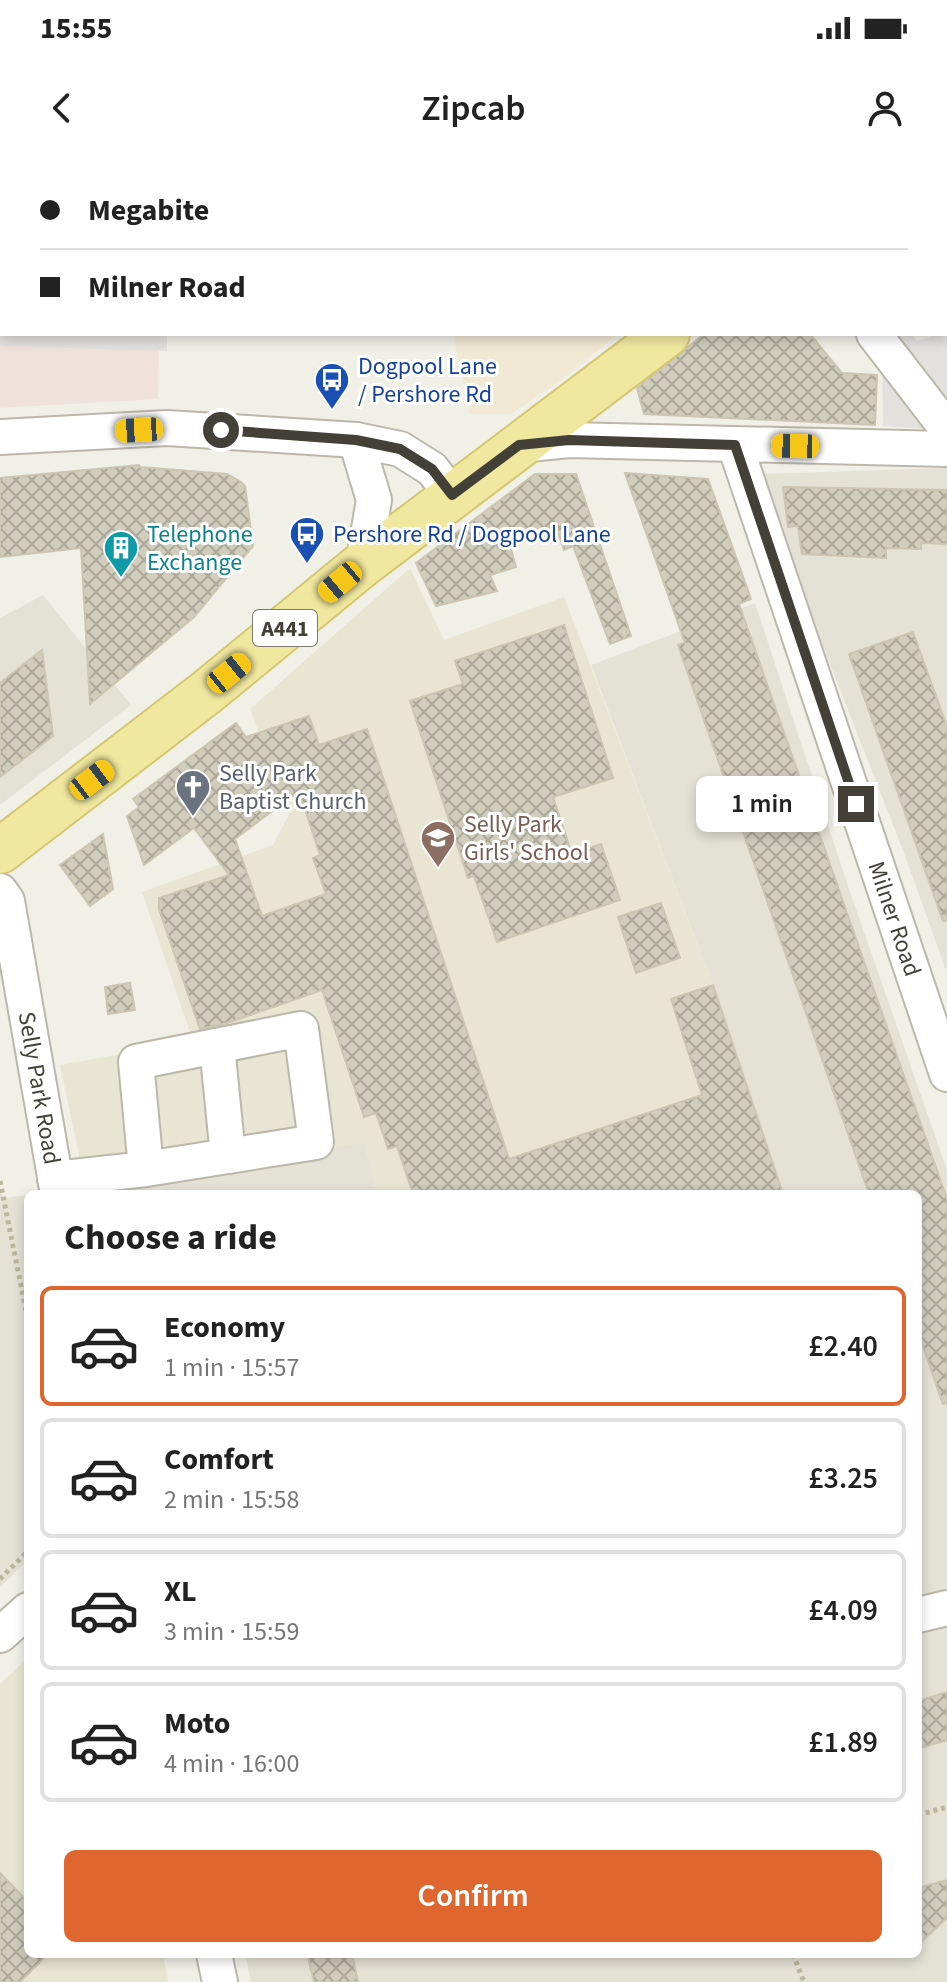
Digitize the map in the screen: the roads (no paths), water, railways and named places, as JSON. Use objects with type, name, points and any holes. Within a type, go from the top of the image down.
[{"type":"main road","name":"A441","points":[[0,851],[207,692],[452,495],[664,336]]},
{"type":"street","points":[[876,336],[947,429]]},
{"type":"street","points":[[0,437],[167,428],[356,440],[400,449],[432,469],[452,495]]},
{"type":"street","points":[[356,440],[374,500],[363,564]]},
{"type":"street","points":[[519,445],[569,440],[947,449]]},
{"type":"street","name":"Milner Road","points":[[735,445],[947,1074]]},
{"type":"street","name":"Selly Park Road","points":[[0,891],[7,901],[56,1186]]},
{"type":"street","points":[[56,1186],[316,1142],[301,1029],[136,1062],[146,1169]]},
{"type":"street","points":[[217,1046],[228,1156]]},
{"type":"street","points":[[922,1614],[947,1608]]},
{"type":"street","points":[[0,1635],[24,1614]]},
{"type":"street","points":[[215,1958],[220,1982]]},
{"type":"place","name":"Dogpool Lane / Pershore Rd","points":[[332,411]]},
{"type":"place","name":"Pershore Rd / Dogpool Lane","points":[[307,565]]},
{"type":"place","name":"Telephone Exchange","points":[[121,579]]},
{"type":"place","name":"Selly Park Baptist Church","points":[[193,818]]},
{"type":"place","name":"Selly Park Girls' School","points":[[438,869]]}]
